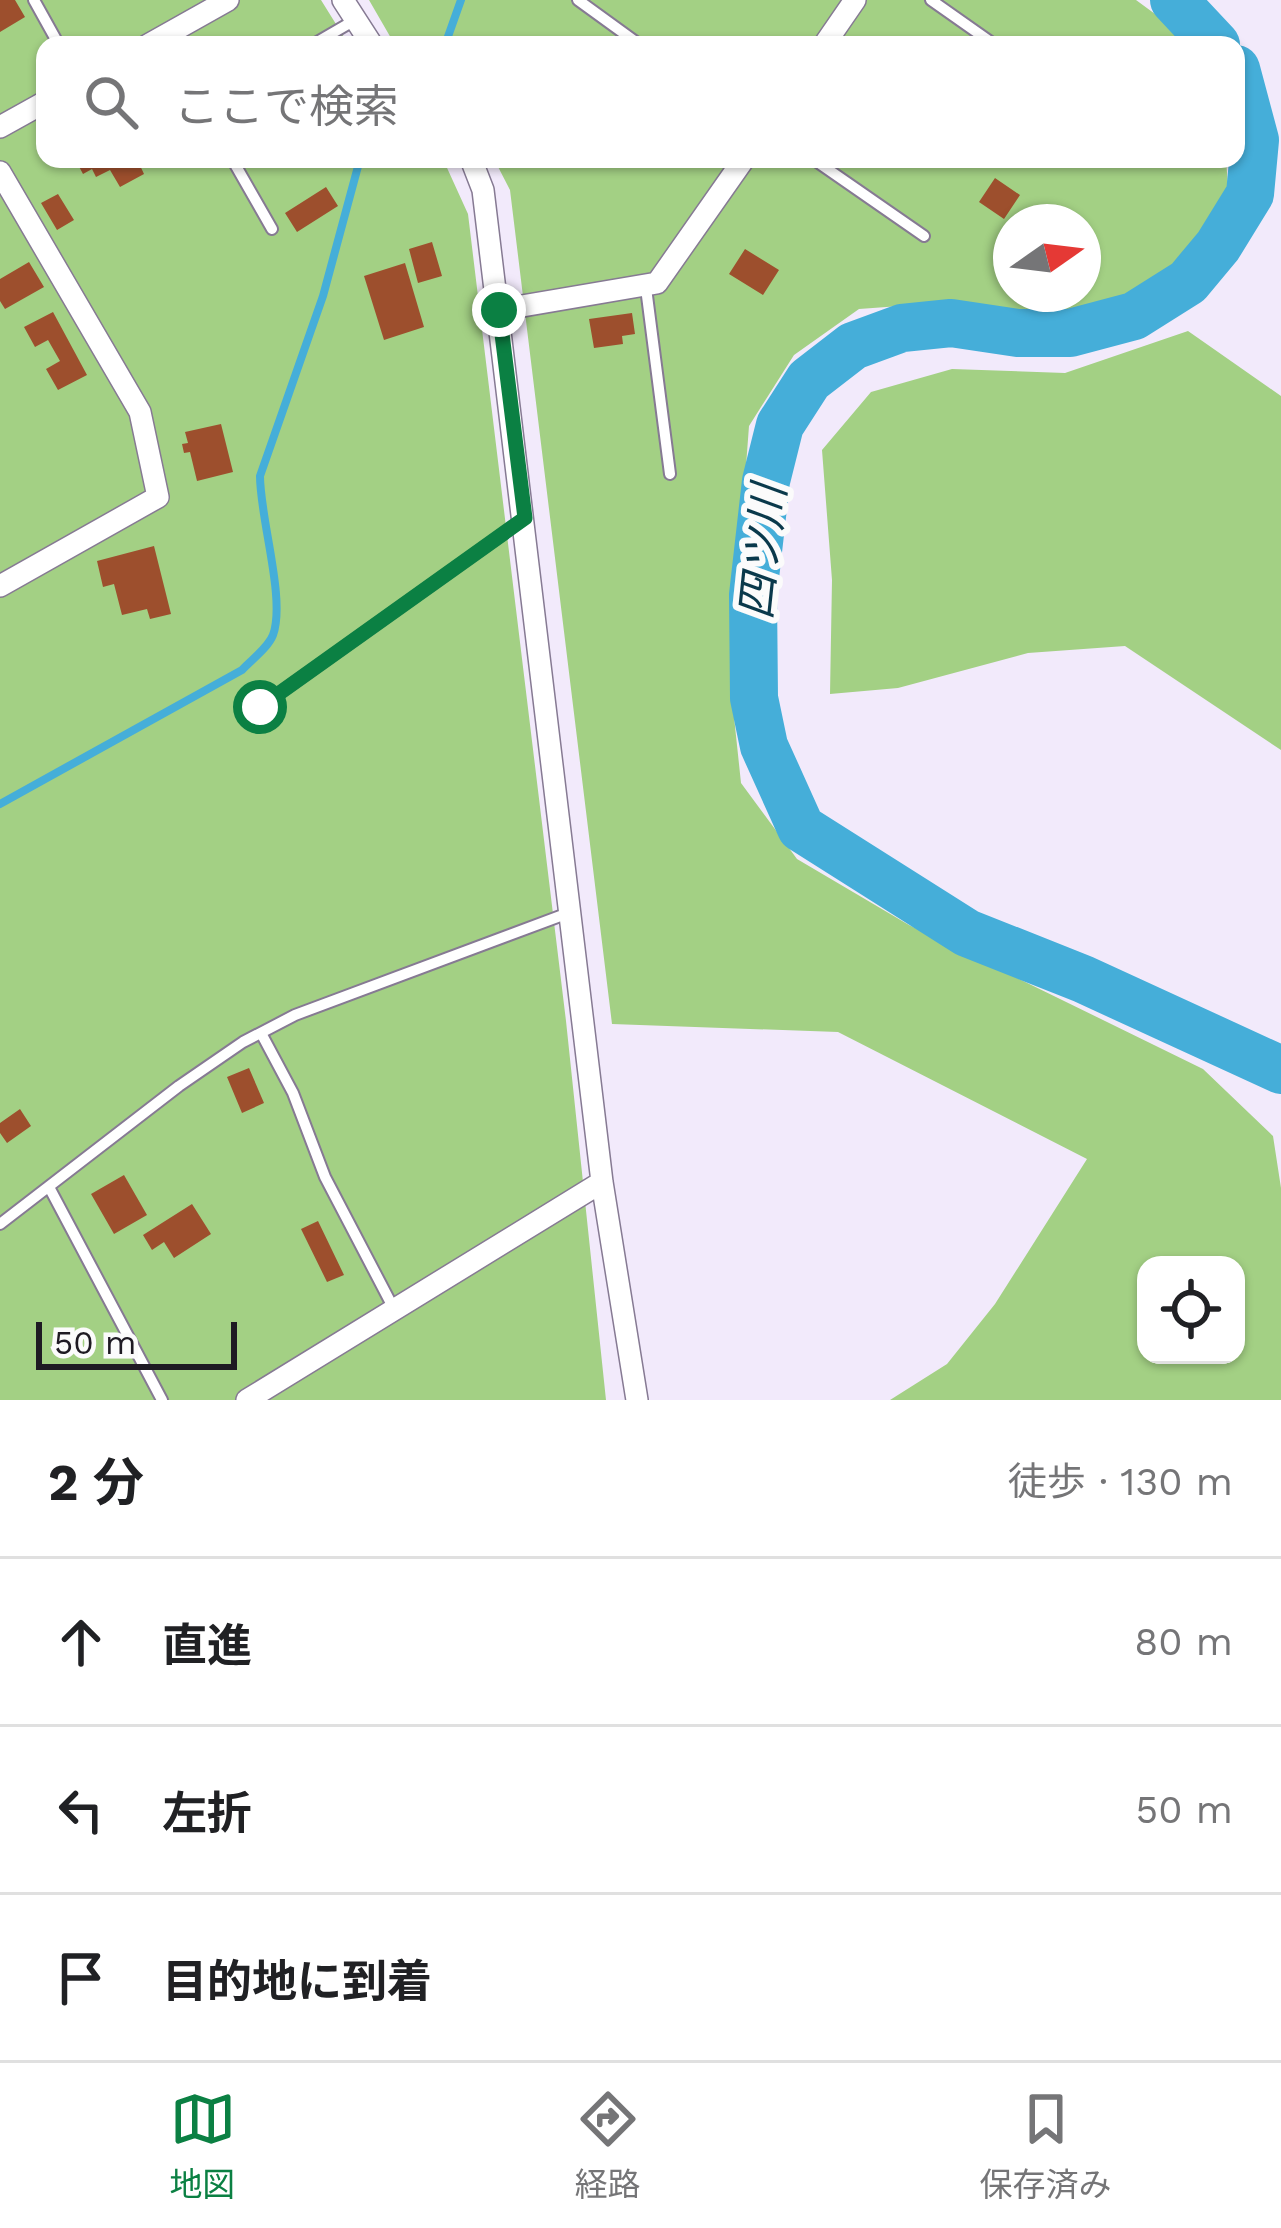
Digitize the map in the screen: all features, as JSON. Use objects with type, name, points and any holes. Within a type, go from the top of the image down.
[{"type":"street","points":[[164,36],[228,0]]},
{"type":"street","points":[[343,0],[366,36]]},
{"type":"street","points":[[830,36],[855,0]]},
{"type":"street","points":[[0,127],[36,107]]},
{"type":"street","points":[[474,168],[483,190],[499,310],[602,1182],[637,1400]]},
{"type":"street","points":[[499,310],[657,283],[738,168]]},
{"type":"street","points":[[0,172],[140,412],[158,497],[0,586]]},
{"type":"street","points":[[247,1400],[602,1182]]},
{"type":"lane","points":[[34,0],[53,36]]},
{"type":"lane","points":[[578,0],[628,36]]},
{"type":"lane","points":[[931,0],[982,36]]},
{"type":"lane","points":[[327,36],[355,20]]},
{"type":"lane","points":[[237,168],[272,229]]},
{"type":"lane","points":[[826,168],[923,236]]},
{"type":"lane","points":[[646,288],[670,474]]},
{"type":"lane","points":[[260,707],[525,518]]},
{"type":"lane","points":[[0,1224],[178,1086],[261,1033],[296,1015],[572,911]]},
{"type":"lane","points":[[261,1033],[292,1093],[325,1177],[394,1309]]},
{"type":"lane","points":[[49,1187],[162,1400]]},
{"type":"green space","points":[[0,0],[321,0],[343,36],[36,36],[36,168],[447,168],[468,214],[566,1021],[606,1400],[0,1400]]},
{"type":"green space","points":[[369,0],[1136,0],[1179,36],[390,36]]},
{"type":"green space","points":[[499,168],[1227,168],[1228,186],[1196,241],[1169,273],[1135,297],[1101,306],[1101,204],[993,204],[993,309],[955,302],[859,309],[794,355],[749,426],[730,679],[741,783],[797,859],[909,925],[1203,1069],[1273,1136],[1281,1188],[1281,1400],[890,1400],[947,1364],[995,1304],[1087,1159],[838,1032],[612,1024],[510,190]]},
{"type":"green space","points":[[1007,312],[1078,312],[1048,320]]},
{"type":"green space","points":[[1188,331],[1281,396],[1281,750],[1125,646],[1028,653],[898,688],[830,694],[832,580],[822,450],[871,392],[952,369],[1065,373]]},
{"type":"building","points":[[0,0],[15,0],[25,17],[0,32]]},
{"type":"building","points":[[80,168],[141,168],[144,174],[120,187],[110,170],[96,177],[92,169],[83,174]]},
{"type":"building","points":[[995,178],[1020,195],[1014,204],[993,204],[993,212],[979,202]]},
{"type":"building","points":[[326,187],[338,206],[297,232],[285,213]]},
{"type":"building","points":[[58,194],[74,220],[57,230],[41,203]]},
{"type":"building","points":[[432,242],[442,276],[418,283],[409,249]]},
{"type":"building","points":[[745,249],[779,270],[763,295],[729,274]]},
{"type":"building","points":[[29,262],[44,287],[5,309],[0,301],[0,279]]},
{"type":"building","points":[[405,263],[424,327],[384,340],[364,276]]},
{"type":"building","points":[[53,312],[87,375],[58,390],[46,369],[60,361],[48,340],[35,347],[24,327]]},
{"type":"building","points":[[632,313],[635,334],[622,336],[623,344],[594,348],[589,319]]},
{"type":"building","points":[[221,424],[233,472],[197,481],[190,452],[184,453],[185,432]]},
{"type":"building","points":[[154,546],[171,614],[150,619],[147,609],[122,615],[114,584],[103,587],[97,561]]},
{"type":"building","points":[[249,1068],[264,1103],[242,1113],[227,1077]]},
{"type":"building","points":[[20,1109],[31,1126],[7,1143],[0,1123]]},
{"type":"building","points":[[124,1175],[147,1215],[114,1234],[91,1194]]},
{"type":"building","points":[[192,1204],[211,1234],[174,1258],[164,1242],[152,1250],[143,1235]]},
{"type":"building","points":[[318,1221],[344,1275],[327,1282],[301,1229]]},
{"type":"waterway","points":[[448,36],[461,0]]},
{"type":"waterway","name":"四ツ川","points":[[1174,0],[1208,36]]},
{"type":"waterway","name":"四ツ川","points":[[1245,103],[1255,140],[1250,194],[1218,246],[1188,282],[1134,316],[1070,333],[1018,333],[951,323],[902,328],[853,346],[809,380],[780,425],[766,481],[753,595],[754,698],[764,746],[801,828],[967,933],[1083,979],[1281,1070]]},
{"type":"waterway","points":[[0,804],[242,670],[271,640],[276,620],[275,580],[260,476],[323,296],[358,168]]},
{"type":"route","points":[[260,707],[525,518],[499,310]]}]
